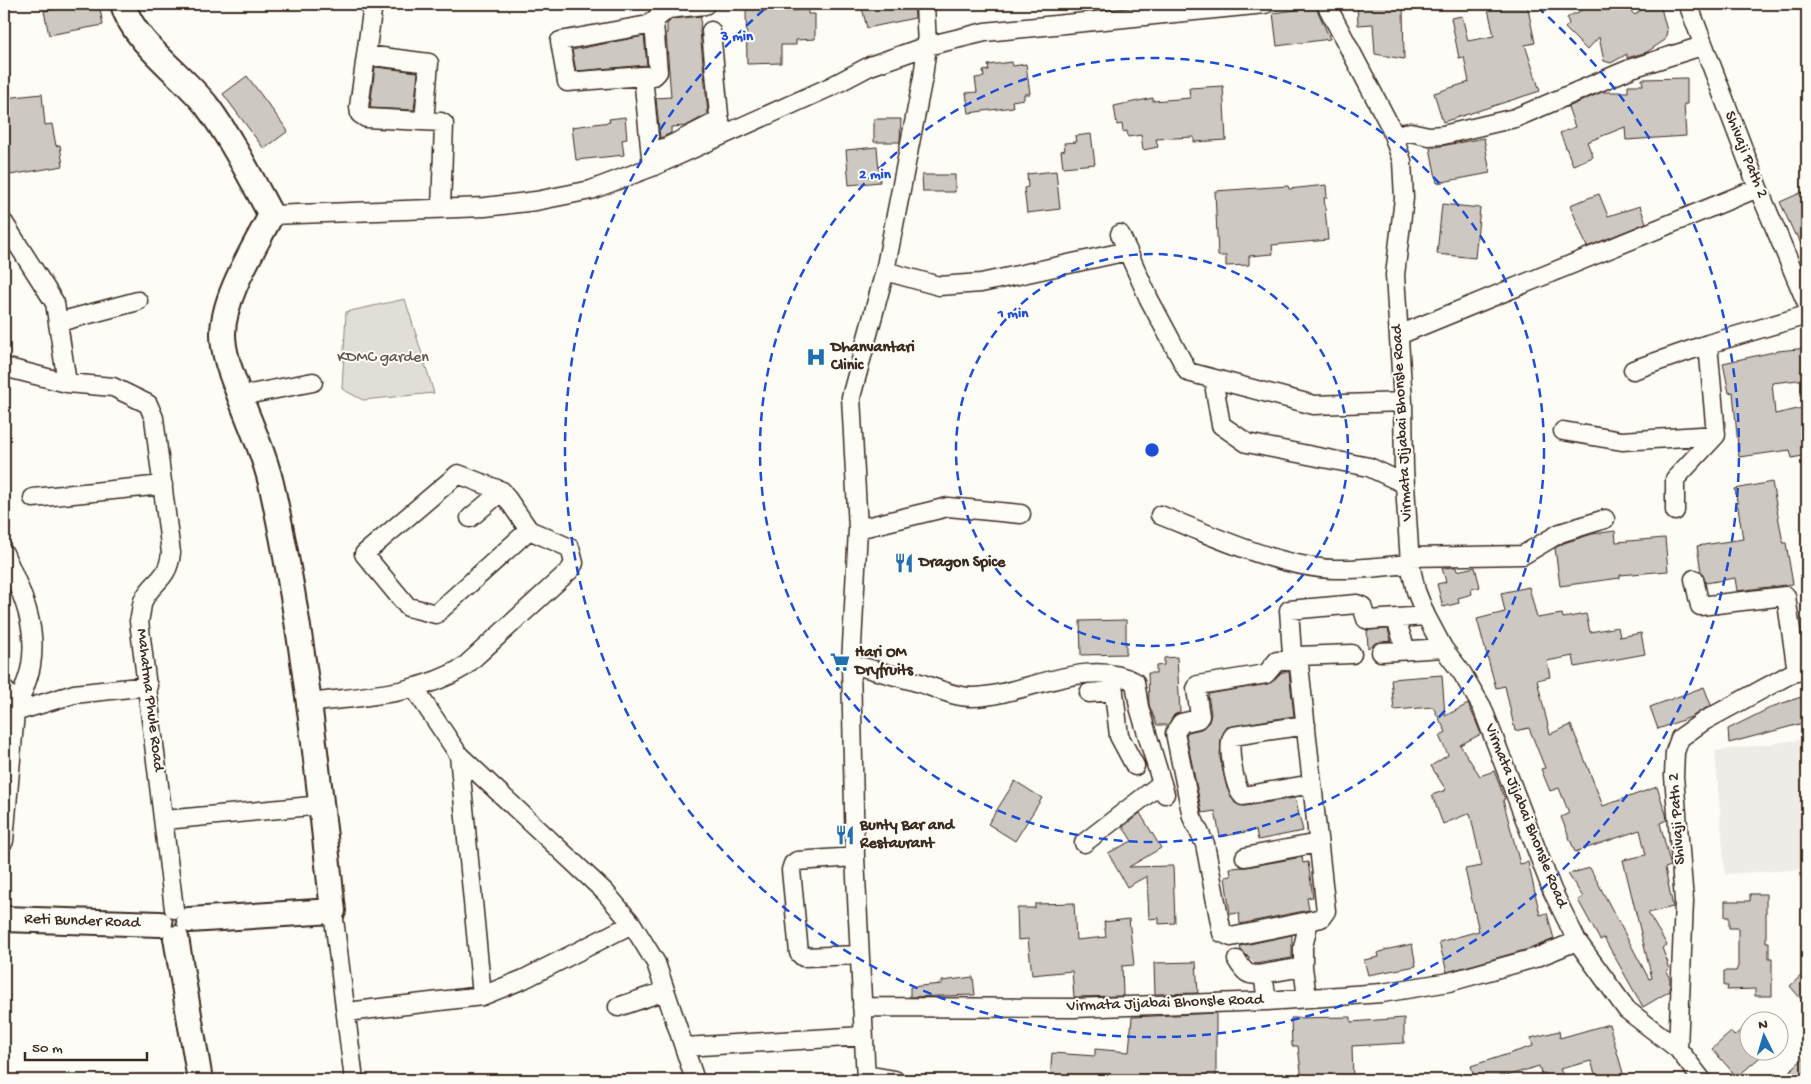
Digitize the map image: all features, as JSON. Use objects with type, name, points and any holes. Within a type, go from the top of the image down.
[{"type":"street","points":[[123,4],[129,21],[139,35],[206,105],[224,132],[271,215]]},
{"type":"street","points":[[373,4],[359,107],[360,114],[366,118],[441,122],[445,129],[441,208]]},
{"type":"street","points":[[895,1080],[866,1078],[863,1036],[855,857],[850,664],[858,529],[851,397],[885,270],[923,77],[927,46],[925,4]]},
{"type":"street","points":[[271,215],[485,207],[546,199],[591,190],[652,159],[720,128],[830,87],[870,66],[927,46],[985,32],[1265,4]]},
{"type":"street","name":"Virmata Jijabai Bhonsle Road","points":[[862,1007],[1074,1008],[1267,1001],[1382,993],[1449,982],[1534,958],[1577,941],[1552,890],[1482,707],[1462,673],[1443,648],[1416,592],[1410,560],[1405,484],[1404,402],[1395,274],[1404,198],[1402,160],[1394,135],[1326,4]]},
{"type":"street","name":"Shivaji Path 2","points":[[1688,4],[1702,46],[1758,188],[1807,304]]},
{"type":"street","points":[[654,23],[658,72],[654,76],[567,82],[560,41],[654,23],[668,9],[705,5]]},
{"type":"street","points":[[711,31],[720,128]]},
{"type":"street","points":[[1394,135],[1410,132],[1429,136],[1443,135],[1515,118],[1616,74],[1702,46]]},
{"type":"street","points":[[366,55],[429,63],[424,121]]},
{"type":"street","points":[[643,76],[652,159]]},
{"type":"street","points":[[1399,335],[1758,188]]},
{"type":"street","points":[[271,215],[225,313],[223,334],[225,352],[272,487],[288,558],[310,703],[354,1080]]},
{"type":"street","points":[[4,223],[55,303],[67,383],[4,367]]},
{"type":"street","points":[[1120,234],[1149,299],[1188,372],[1314,404],[1404,402]]},
{"type":"street","points":[[885,270],[939,286],[981,283],[1128,251]]},
{"type":"street","points":[[59,322],[138,301]]},
{"type":"street","points":[[1633,370],[1708,344],[1807,315]]},
{"type":"street","points":[[1675,511],[1676,479],[1716,435],[1708,344]]},
{"type":"street","points":[[240,396],[313,382]]},
{"type":"street","name":"Mahatma Phule Road","points":[[67,383],[113,387],[148,404],[154,418],[171,553],[170,565],[166,574],[143,600],[139,621],[175,923],[200,1080]]},
{"type":"street","points":[[1215,390],[1221,425],[1247,443],[1369,468],[1405,484]]},
{"type":"street","points":[[1563,432],[1622,441],[1716,435]]},
{"type":"street","points":[[310,703],[414,688],[445,679],[464,667],[570,570],[574,563],[570,548],[529,530],[502,491],[458,474],[364,554],[408,607],[436,614],[529,530]]},
{"type":"street","points":[[33,498],[163,485]]},
{"type":"street","points":[[470,518],[502,491]]},
{"type":"street","points":[[858,529],[948,507],[1020,514]]},
{"type":"street","points":[[1160,515],[1238,546],[1308,566],[1335,569],[1410,560],[1523,555],[1560,533],[1605,520]]},
{"type":"street","points":[[4,553],[30,613],[31,665],[14,712]]},
{"type":"street","points":[[1694,579],[1700,606],[1786,596],[1802,668]]},
{"type":"street","points":[[1352,654],[1297,656],[1292,654],[1289,610],[1356,604],[1362,606],[1366,619],[1369,620],[1426,616]]},
{"type":"street","points":[[1398,626],[1406,650]]},
{"type":"street","points":[[1381,652],[1443,648]]},
{"type":"street","points":[[1277,661],[1297,661],[1299,665],[1312,784],[1326,910],[1321,918],[1309,921],[1231,937],[1222,933],[1205,844],[1192,817],[1175,733],[1181,723],[1200,716],[1196,689],[1198,685],[1266,674],[1277,661]]},
{"type":"street","points":[[850,664],[885,672],[952,694],[972,697],[1075,675],[1113,683]]},
{"type":"street","name":"Shivaji Path 2","points":[[1678,1049],[1684,901],[1674,776],[1675,752],[1680,738],[1704,721],[1802,668]]},
{"type":"street","points":[[1084,843],[1164,789],[1139,707],[1135,682],[1124,676],[1089,693]]},
{"type":"street","points":[[1113,683],[1119,736],[1134,766]]},
{"type":"street","points":[[14,712],[74,694],[148,686]]},
{"type":"street","points":[[414,688],[459,755],[605,892],[632,924],[656,963],[695,1080]]},
{"type":"street","points":[[4,689],[12,700],[14,712],[4,842]]},
{"type":"street","points":[[1306,725],[1233,736],[1229,743],[1237,790],[1243,796],[1312,784]]},
{"type":"street","points":[[459,755],[482,996]]},
{"type":"street","points":[[164,820],[322,805]]},
{"type":"street","points":[[1245,857],[1318,844]]},
{"type":"street","points":[[855,857],[798,861],[792,864],[791,870],[799,953],[803,956],[860,955]]},
{"type":"street","name":"Reti Bunder Road","points":[[4,919],[175,923],[333,911]]},
{"type":"street","points":[[1306,998],[1303,947],[1309,921]]},
{"type":"street","points":[[347,1012],[482,996],[524,979],[632,924]]},
{"type":"street","points":[[1577,941],[1627,1010],[1678,1049],[1702,1080]]},
{"type":"street","points":[[1237,960],[1245,972],[1253,976],[1303,968]]},
{"type":"street","points":[[1263,974],[1267,1001]]},
{"type":"street","points":[[618,1007],[665,991]]},
{"type":"street","points":[[685,1047],[863,1036]]},
{"type":"shaded area","points":[[1807,739],[1807,869],[1725,874],[1715,751]]},
{"type":"green space","name":"KDMC garden","points":[[405,299],[434,393],[363,400],[342,389],[346,312]]},
{"type":"building","points":[[80,4],[99,4],[103,25],[49,35],[44,11]]},
{"type":"building","points":[[861,4],[914,4],[915,18],[867,28]]},
{"type":"building","points":[[1357,4],[1397,4],[1399,7],[1403,7],[1404,59],[1375,54],[1373,24],[1358,25]]},
{"type":"building","points":[[1487,4],[1527,4],[1535,43],[1525,45],[1540,91],[1443,122],[1434,93],[1469,82],[1464,57],[1459,58],[1451,18],[1462,16],[1468,41],[1494,36]]},
{"type":"building","points":[[1586,4],[1623,4],[1635,15],[1648,4],[1660,4],[1667,31],[1665,40],[1647,52],[1627,58],[1627,54],[1611,63],[1604,61],[1599,37],[1587,50],[1565,28],[1569,24],[1567,18],[1577,14]]},
{"type":"building","points":[[1316,7],[1330,39],[1277,46],[1273,13]]},
{"type":"building","points":[[787,8],[787,11],[808,10],[808,14],[815,14],[815,39],[796,40],[796,45],[781,45],[781,63],[747,64],[746,9]]},
{"type":"building","points":[[701,16],[700,32],[708,114],[686,126],[671,127],[671,133],[660,138],[656,98],[671,97],[667,24],[672,19]]},
{"type":"building","points":[[644,36],[647,65],[576,71],[572,50]]},
{"type":"building","points":[[1012,62],[1013,66],[1026,64],[1030,94],[1024,94],[1024,99],[1012,101],[1013,107],[969,113],[966,93],[977,92],[975,78],[984,77],[983,71],[989,70],[988,65]]},
{"type":"building","points":[[375,67],[418,72],[414,110],[370,108]]},
{"type":"building","points":[[247,76],[288,131],[264,149],[223,94]]},
{"type":"building","points":[[1687,78],[1687,104],[1684,104],[1686,136],[1626,140],[1625,127],[1587,142],[1593,157],[1573,165],[1560,133],[1575,127],[1568,107],[1602,92],[1628,92],[1628,85],[1643,85],[1642,79]]},
{"type":"building","points":[[1223,86],[1226,140],[1194,142],[1194,137],[1156,139],[1158,147],[1143,150],[1141,135],[1128,137],[1127,131],[1123,132],[1122,124],[1117,125],[1114,106],[1153,98],[1153,101],[1190,98],[1189,88]]},
{"type":"building","points":[[42,94],[45,125],[52,124],[56,146],[60,145],[63,166],[4,176],[4,132],[6,132],[4,98]]},
{"type":"building","points":[[625,117],[627,139],[622,140],[624,155],[576,160],[572,127],[610,122],[609,119]]},
{"type":"building","points":[[874,119],[901,119],[900,142],[874,142]]},
{"type":"building","points":[[1091,134],[1095,164],[1063,167],[1061,151],[1065,150],[1064,143],[1076,142],[1075,136]]},
{"type":"building","points":[[1484,138],[1490,173],[1437,183],[1430,148]]},
{"type":"building","points":[[877,147],[880,182],[849,185],[846,150]]},
{"type":"building","points":[[1056,171],[1060,209],[1027,213],[1024,188],[1028,187],[1027,174]]},
{"type":"building","points":[[922,175],[955,175],[955,192],[923,192]]},
{"type":"building","points":[[1326,185],[1327,198],[1324,198],[1328,240],[1272,245],[1273,254],[1249,256],[1249,265],[1226,266],[1226,256],[1218,256],[1215,191],[1288,186],[1289,189]]},
{"type":"building","points":[[1807,190],[1806,257],[1797,234],[1795,235],[1780,202]]},
{"type":"building","points":[[1599,194],[1608,216],[1640,206],[1646,223],[1587,247],[1570,205]]},
{"type":"building","points":[[1442,204],[1480,208],[1475,258],[1437,254]]},
{"type":"building","points":[[1807,348],[1807,379],[1772,383],[1775,414],[1807,407],[1807,455],[1792,458],[1790,450],[1739,457],[1733,392],[1729,393],[1723,363],[1778,351]]},
{"type":"building","points":[[1772,482],[1783,543],[1786,543],[1793,584],[1737,591],[1735,578],[1706,583],[1701,571],[1697,546],[1743,539],[1735,489]]},
{"type":"building","points":[[1615,531],[1616,542],[1665,538],[1668,571],[1620,575],[1620,578],[1560,586],[1555,548],[1592,534]]},
{"type":"building","points":[[1456,567],[1457,571],[1475,567],[1480,587],[1471,589],[1472,594],[1458,598],[1459,603],[1443,607],[1437,584],[1446,582],[1442,568]]},
{"type":"building","points":[[1529,587],[1537,618],[1562,614],[1563,618],[1586,614],[1590,632],[1618,627],[1620,637],[1641,633],[1645,654],[1575,667],[1573,656],[1547,661],[1550,677],[1537,680],[1550,734],[1571,725],[1603,806],[1657,787],[1666,814],[1667,820],[1660,823],[1671,866],[1665,868],[1673,907],[1648,913],[1667,945],[1662,948],[1668,963],[1669,969],[1666,971],[1670,979],[1670,991],[1643,1007],[1604,938],[1600,940],[1578,900],[1583,897],[1568,874],[1590,868],[1649,979],[1652,978],[1623,860],[1646,855],[1640,830],[1575,852],[1561,817],[1569,813],[1559,788],[1550,791],[1541,769],[1545,768],[1529,728],[1515,731],[1505,686],[1496,688],[1477,619],[1505,612],[1501,593]]},
{"type":"building","points":[[1126,620],[1126,654],[1081,655],[1080,621]]},
{"type":"building","points":[[1388,629],[1391,641],[1376,643],[1368,648],[1367,630]]},
{"type":"building","points":[[1177,657],[1180,712],[1174,715],[1168,725],[1157,725],[1149,705],[1148,673],[1156,673],[1156,666],[1164,665],[1164,658]]},
{"type":"building","points":[[1282,672],[1289,672],[1294,716],[1227,727],[1221,739],[1220,758],[1227,788],[1235,803],[1245,806],[1295,798],[1303,831],[1258,840],[1256,830],[1220,837],[1215,811],[1202,813],[1186,735],[1188,732],[1201,729],[1209,722],[1211,714],[1208,694],[1268,684]]},
{"type":"building","points":[[1442,675],[1445,716],[1468,704],[1481,734],[1460,745],[1480,776],[1494,771],[1505,799],[1503,800],[1520,864],[1528,862],[1540,915],[1547,913],[1554,939],[1532,948],[1447,972],[1439,942],[1479,931],[1465,869],[1482,866],[1470,813],[1443,824],[1432,795],[1446,790],[1431,766],[1448,755],[1439,736],[1446,732],[1433,707],[1394,710],[1391,679]]},
{"type":"building","points":[[1704,687],[1711,705],[1691,717],[1658,729],[1650,707]]},
{"type":"building","points":[[1804,696],[1807,722],[1729,743],[1728,729],[1774,706]]},
{"type":"building","points":[[1015,781],[1042,798],[1015,841],[988,824]]},
{"type":"building","points":[[1140,813],[1161,848],[1129,867],[1173,866],[1175,923],[1159,924],[1159,918],[1149,919],[1147,876],[1127,887],[1108,853],[1132,841],[1123,827]]},
{"type":"building","points":[[1302,857],[1303,863],[1308,862],[1313,897],[1307,898],[1309,910],[1240,924],[1239,913],[1230,914],[1225,877],[1231,876],[1230,868],[1247,867]]},
{"type":"building","points":[[1750,894],[1766,894],[1766,942],[1769,942],[1769,958],[1772,958],[1772,996],[1755,996],[1755,989],[1727,990],[1728,986],[1724,986],[1724,971],[1736,971],[1738,966],[1738,928],[1729,928],[1729,917],[1725,917],[1725,901],[1750,901]]},
{"type":"building","points":[[1074,903],[1076,940],[1106,937],[1104,922],[1129,919],[1134,965],[1122,966],[1123,996],[1074,997],[1072,971],[1032,975],[1028,939],[1018,940],[1017,908],[1035,908],[1035,904]]},
{"type":"building","points":[[1292,935],[1292,958],[1255,964],[1241,950],[1240,946]]},
{"type":"building","points":[[1412,944],[1416,966],[1368,975],[1364,960],[1379,957],[1378,953],[1385,950]]},
{"type":"building","points":[[1196,962],[1198,993],[1155,994],[1154,963]]},
{"type":"building","points":[[1807,970],[1807,1006],[1790,986]]},
{"type":"building","points":[[973,977],[975,995],[910,997],[910,987],[942,984],[942,981]]},
{"type":"building","points":[[1216,1013],[1216,1080],[1050,1080],[1052,1053],[1095,1056],[1095,1049],[1129,1052],[1132,1017]]},
{"type":"building","points":[[1351,1017],[1351,1022],[1404,1018],[1404,1043],[1352,1046],[1353,1079],[1302,1080],[1298,1046],[1292,1046],[1291,1018]]},
{"type":"building","points":[[1609,1024],[1625,1080],[1597,1080],[1591,1061],[1560,1069],[1565,1080],[1548,1080],[1545,1073],[1541,1074],[1539,1066],[1493,1080],[1475,1080],[1471,1066],[1533,1046],[1531,1038],[1559,1031],[1560,1038]]},
{"type":"building","points":[[1731,1032],[1734,1036],[1738,1033],[1738,1062],[1754,1062],[1737,1077],[1712,1049]]},
{"type":"building","points":[[1807,1055],[1807,1075],[1802,1080],[1780,1080]]},
{"type":"place","name":"Dhanvantari Clinic","points":[[816,357]]},
{"type":"place","name":"Dragon Spice","points":[[904,563]]},
{"type":"place","name":"Hari OM Dryfruits","points":[[840,662]]},
{"type":"place","name":"Bunty Bar and Restaurant","points":[[845,835]]}]
